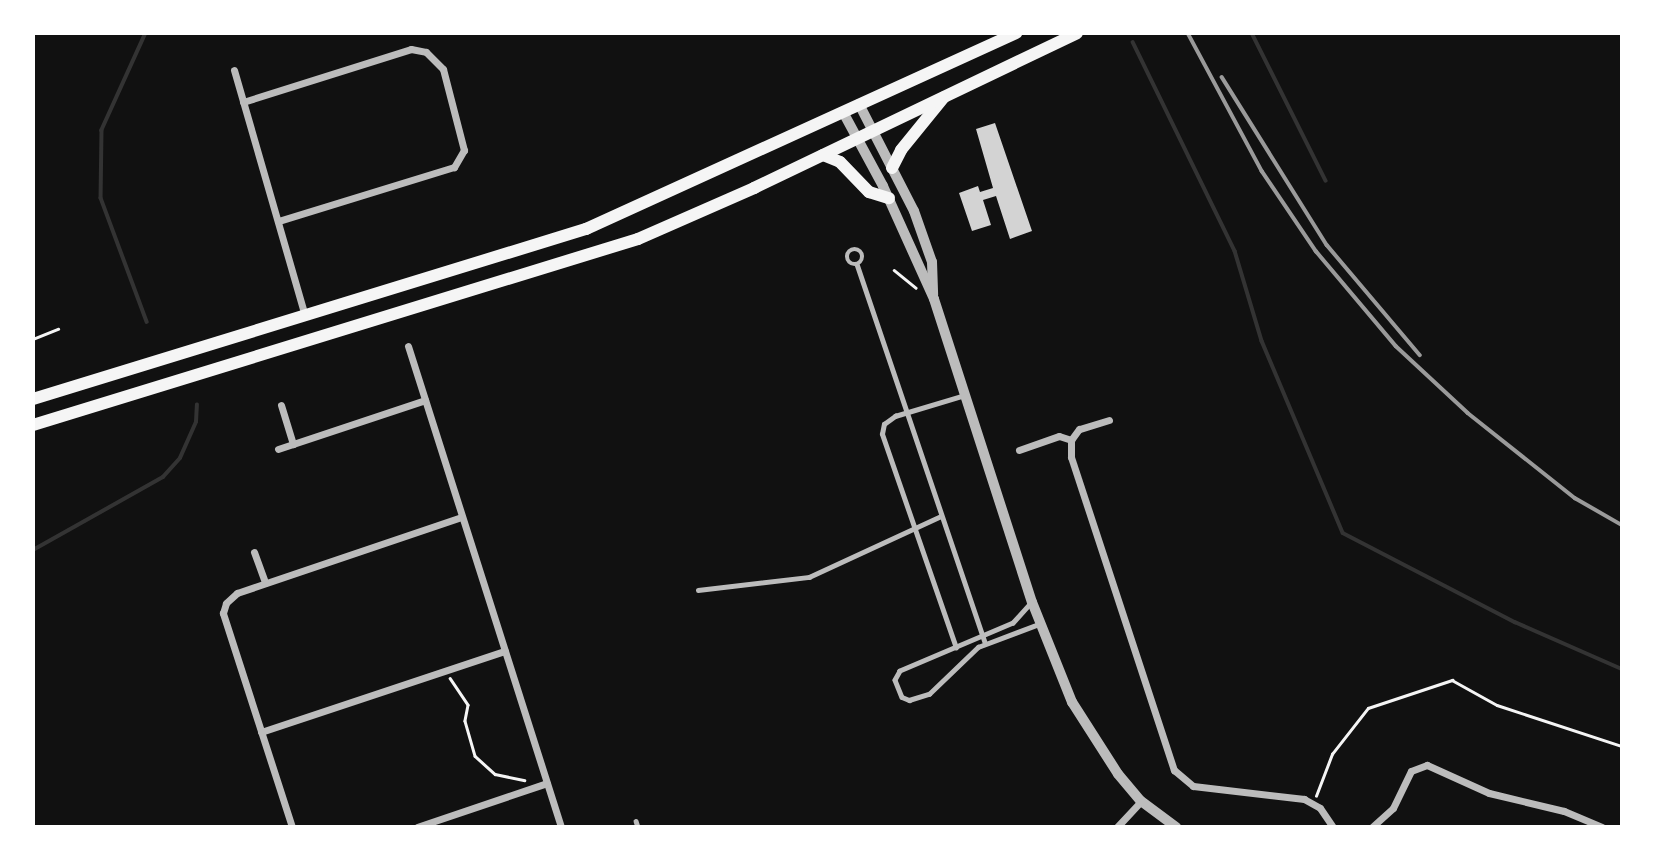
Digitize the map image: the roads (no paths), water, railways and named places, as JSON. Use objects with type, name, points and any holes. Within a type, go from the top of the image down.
[{"type":"main road","points":[[33,399],[597,225],[843,112],[995,38],[1016,33]]},
{"type":"main road","points":[[33,425],[609,249],[696,215],[1077,33]]},
{"type":"main road","points":[[892,168],[901,150],[944,97]]},
{"type":"main road","points":[[822,155],[840,162],[869,192],[889,198]]},
{"type":"street","points":[[243,102],[411,49],[426,52],[443,69],[464,150],[454,167],[278,221]]},
{"type":"street","points":[[234,70],[305,316]]},
{"type":"street","points":[[859,104],[892,168],[929,252],[934,299]]},
{"type":"street","points":[[843,112],[889,198],[934,299],[1032,602],[1072,702],[1095,744],[1141,801],[1176,827]]},
{"type":"street","points":[[408,346],[561,827]]},
{"type":"street","points":[[278,449],[425,400]]},
{"type":"street","points":[[281,405],[293,444]]},
{"type":"street","points":[[1109,420],[1079,429],[1071,440],[1071,457],[1178,778],[1193,786],[1313,803],[1334,827]]},
{"type":"street","points":[[1019,450],[1059,436],[1071,440]]},
{"type":"street","points":[[292,827],[223,613],[237,593],[463,517]]},
{"type":"street","points":[[254,552],[265,583]]},
{"type":"street","points":[[261,732],[505,651]]},
{"type":"street","points":[[1372,827],[1393,808],[1411,771],[1427,765],[1489,793],[1564,811],[1602,827]]},
{"type":"street","points":[[418,827],[547,783]]},
{"type":"street","points":[[1117,827],[1141,801]]},
{"type":"lane","points":[[857,264],[985,643]]},
{"type":"lane","points":[[956,648],[882,434],[887,421],[966,395]]},
{"type":"lane","points":[[698,590],[809,578],[912,527],[941,516]]},
{"type":"lane","points":[[1032,602],[1013,623],[982,634],[898,673],[903,699],[921,697],[943,686],[970,652],[985,643],[1040,624]]},
{"type":"waterway","points":[[146,33],[102,130],[101,198],[147,322]]},
{"type":"waterway","points":[[726,33],[800,33]]},
{"type":"waterway","points":[[1252,33],[1326,181]]},
{"type":"waterway","points":[[1133,42],[1235,251],[1262,341],[1343,533],[1515,622],[1622,669]]},
{"type":"waterway","points":[[33,550],[163,477],[180,458],[196,422],[197,405]]},
{"type":"railway","points":[[1188,33],[1262,171],[1316,251],[1396,346],[1468,413],[1575,498],[1622,525]]},
{"type":"railway","points":[[1222,77],[1327,245],[1420,355]]}]
